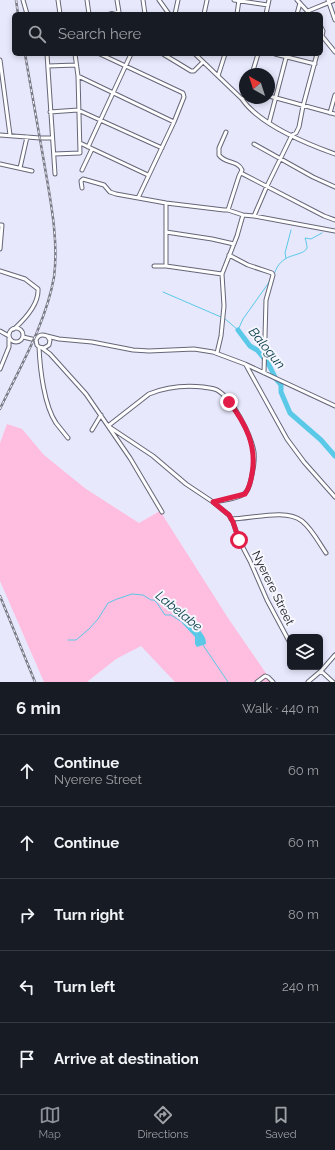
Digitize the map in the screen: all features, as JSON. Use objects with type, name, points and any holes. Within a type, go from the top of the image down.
[{"type":"street","points":[[23,0],[26,12]]},
{"type":"street","points":[[58,0],[60,12]]},
{"type":"street","points":[[87,0],[89,12]]},
{"type":"street","points":[[117,0],[119,12]]},
{"type":"street","points":[[143,0],[145,12]]},
{"type":"street","points":[[159,0],[168,12]]},
{"type":"street","points":[[175,12],[178,0]]},
{"type":"street","points":[[204,12],[207,0]]},
{"type":"street","points":[[234,0],[268,5]]},
{"type":"street","points":[[238,12],[239,0]]},
{"type":"street","points":[[266,12],[269,0]]},
{"type":"street","points":[[311,12],[329,1],[335,0]]},
{"type":"street","points":[[329,1],[335,20]]},
{"type":"street","points":[[298,2],[308,12]]},
{"type":"street","points":[[297,12],[298,2]]},
{"type":"street","points":[[323,39],[335,52]]},
{"type":"street","points":[[330,45],[335,43]]},
{"type":"street","points":[[47,56],[55,174]]},
{"type":"street","points":[[54,154],[80,153],[76,56]]},
{"type":"street","points":[[104,56],[184,95],[185,98],[138,198]]},
{"type":"street","points":[[88,147],[131,56]]},
{"type":"street","points":[[166,56],[190,71],[194,71],[202,63]]},
{"type":"street","points":[[197,56],[202,63],[239,94]]},
{"type":"street","points":[[218,76],[224,56]]},
{"type":"street","points":[[254,68],[257,56]]},
{"type":"street","points":[[315,64],[287,56],[275,98],[335,114]]},
{"type":"street","points":[[254,216],[292,135],[296,133],[299,127],[317,56]]},
{"type":"street","points":[[0,60],[10,135]]},
{"type":"street","points":[[48,66],[76,65]]},
{"type":"street","points":[[78,76],[174,122]]},
{"type":"street","points":[[330,113],[335,95]]},
{"type":"street","points":[[0,96],[5,96]]},
{"type":"street","points":[[248,104],[252,110],[269,123],[335,154]]},
{"type":"street","points":[[269,123],[274,104]]},
{"type":"street","points":[[50,112],[78,110],[162,148]]},
{"type":"street","points":[[226,132],[219,148],[220,155],[224,160],[239,164],[242,170],[228,210]]},
{"type":"street","points":[[0,135],[52,138]]},
{"type":"street","points":[[20,168],[27,137]]},
{"type":"street","points":[[80,143],[148,175]]},
{"type":"street","points":[[254,144],[327,184],[335,186]]},
{"type":"street","points":[[82,170],[92,149]]},
{"type":"street","points":[[0,164],[32,171]]},
{"type":"street","points":[[241,173],[324,216],[335,220]]},
{"type":"street","points":[[82,188],[81,181],[83,178],[104,185],[110,192],[138,198],[166,203],[228,210],[243,215],[335,231]]},
{"type":"street","points":[[166,203],[166,266]]},
{"type":"street","points":[[217,354],[221,336],[223,313],[222,274],[234,244],[243,215]]},
{"type":"street","points":[[0,225],[2,225],[0,249]]},
{"type":"street","points":[[166,232],[234,244]]},
{"type":"street","points":[[229,255],[248,265],[272,273],[273,277],[266,300],[264,373]]},
{"type":"street","points":[[154,266],[166,266],[222,274]]},
{"type":"street","points":[[0,271],[25,279],[38,289],[36,299],[27,316],[10,331],[9,347]]},
{"type":"street","points":[[21,322],[20,330],[23,337]]},
{"type":"street","points":[[14,329],[20,330]]},
{"type":"street","points":[[0,331],[14,342]]},
{"type":"street","points":[[36,340],[39,336],[47,336],[59,339],[92,342],[133,350],[149,351],[194,349],[217,354],[273,376],[335,406]]},
{"type":"street","points":[[47,336],[49,338],[50,354]]},
{"type":"street","points":[[23,337],[36,340]]},
{"type":"street","points":[[0,368],[9,347],[14,342],[20,341],[23,337]]},
{"type":"street","points":[[40,348],[47,347],[49,344],[59,339]]},
{"type":"street","points":[[36,340],[37,345],[50,354],[86,394],[130,458],[162,512]]},
{"type":"street","points":[[40,348],[41,375],[48,405],[56,423],[68,438]]},
{"type":"street","points":[[245,364],[287,439],[308,468],[335,497]]},
{"type":"street","points":[[108,426],[144,397],[157,391],[189,386],[217,390],[233,407],[246,428],[254,456],[252,477],[248,490],[245,494],[213,502]]},
{"type":"street","points":[[92,430],[102,416]]},
{"type":"street","points":[[108,426],[153,456],[186,484],[223,510],[231,519],[243,519],[276,514],[294,516],[302,520],[308,526],[326,553]]},
{"type":"street","name":"Nyerere Street","points":[[231,519],[239,540],[265,595],[287,637]]},
{"type":"street","points":[[308,682],[322,671],[335,655]]},
{"type":"street","points":[[322,671],[333,682]]},
{"type":"street","points":[[257,682],[265,676],[273,682]]},
{"type":"shaded area","points":[[7,424],[22,429],[44,455],[86,489],[139,523],[160,511],[228,618],[272,682],[175,682],[141,646],[116,659],[87,682],[44,682],[0,581],[0,443]]},
{"type":"water","points":[[184,619],[190,619],[203,634],[206,644],[197,647],[195,644],[195,637],[182,623]]},
{"type":"waterway","points":[[286,258],[285,253],[291,230]]},
{"type":"waterway","points":[[274,275],[278,266],[283,261],[306,250],[307,247],[305,238],[311,239],[322,233]]},
{"type":"waterway","points":[[224,318],[238,330],[243,319],[270,281]]},
{"type":"waterway","points":[[163,292],[221,317]]},
{"type":"waterway","name":"Balogun","points":[[238,330],[250,346],[257,350],[268,363],[276,379],[281,385],[281,392],[290,413],[321,440],[335,456]]},
{"type":"waterway","name":"Labelabe","points":[[68,640],[76,640],[89,629],[98,619],[108,603],[132,594],[143,595],[151,600],[154,600],[165,615],[171,615],[182,622]]},
{"type":"waterway","name":"Labelabe","points":[[203,645],[228,682]]},
{"type":"railway","points":[[16,0],[18,12]]},
{"type":"railway","points":[[0,409],[39,328],[54,277],[55,234],[25,56]]},
{"type":"railway","points":[[0,596],[35,682]]},
{"type":"route","points":[[229,402],[248,431],[254,452],[254,467],[248,490],[245,494],[218,502],[213,502],[229,515],[239,540]]}]
